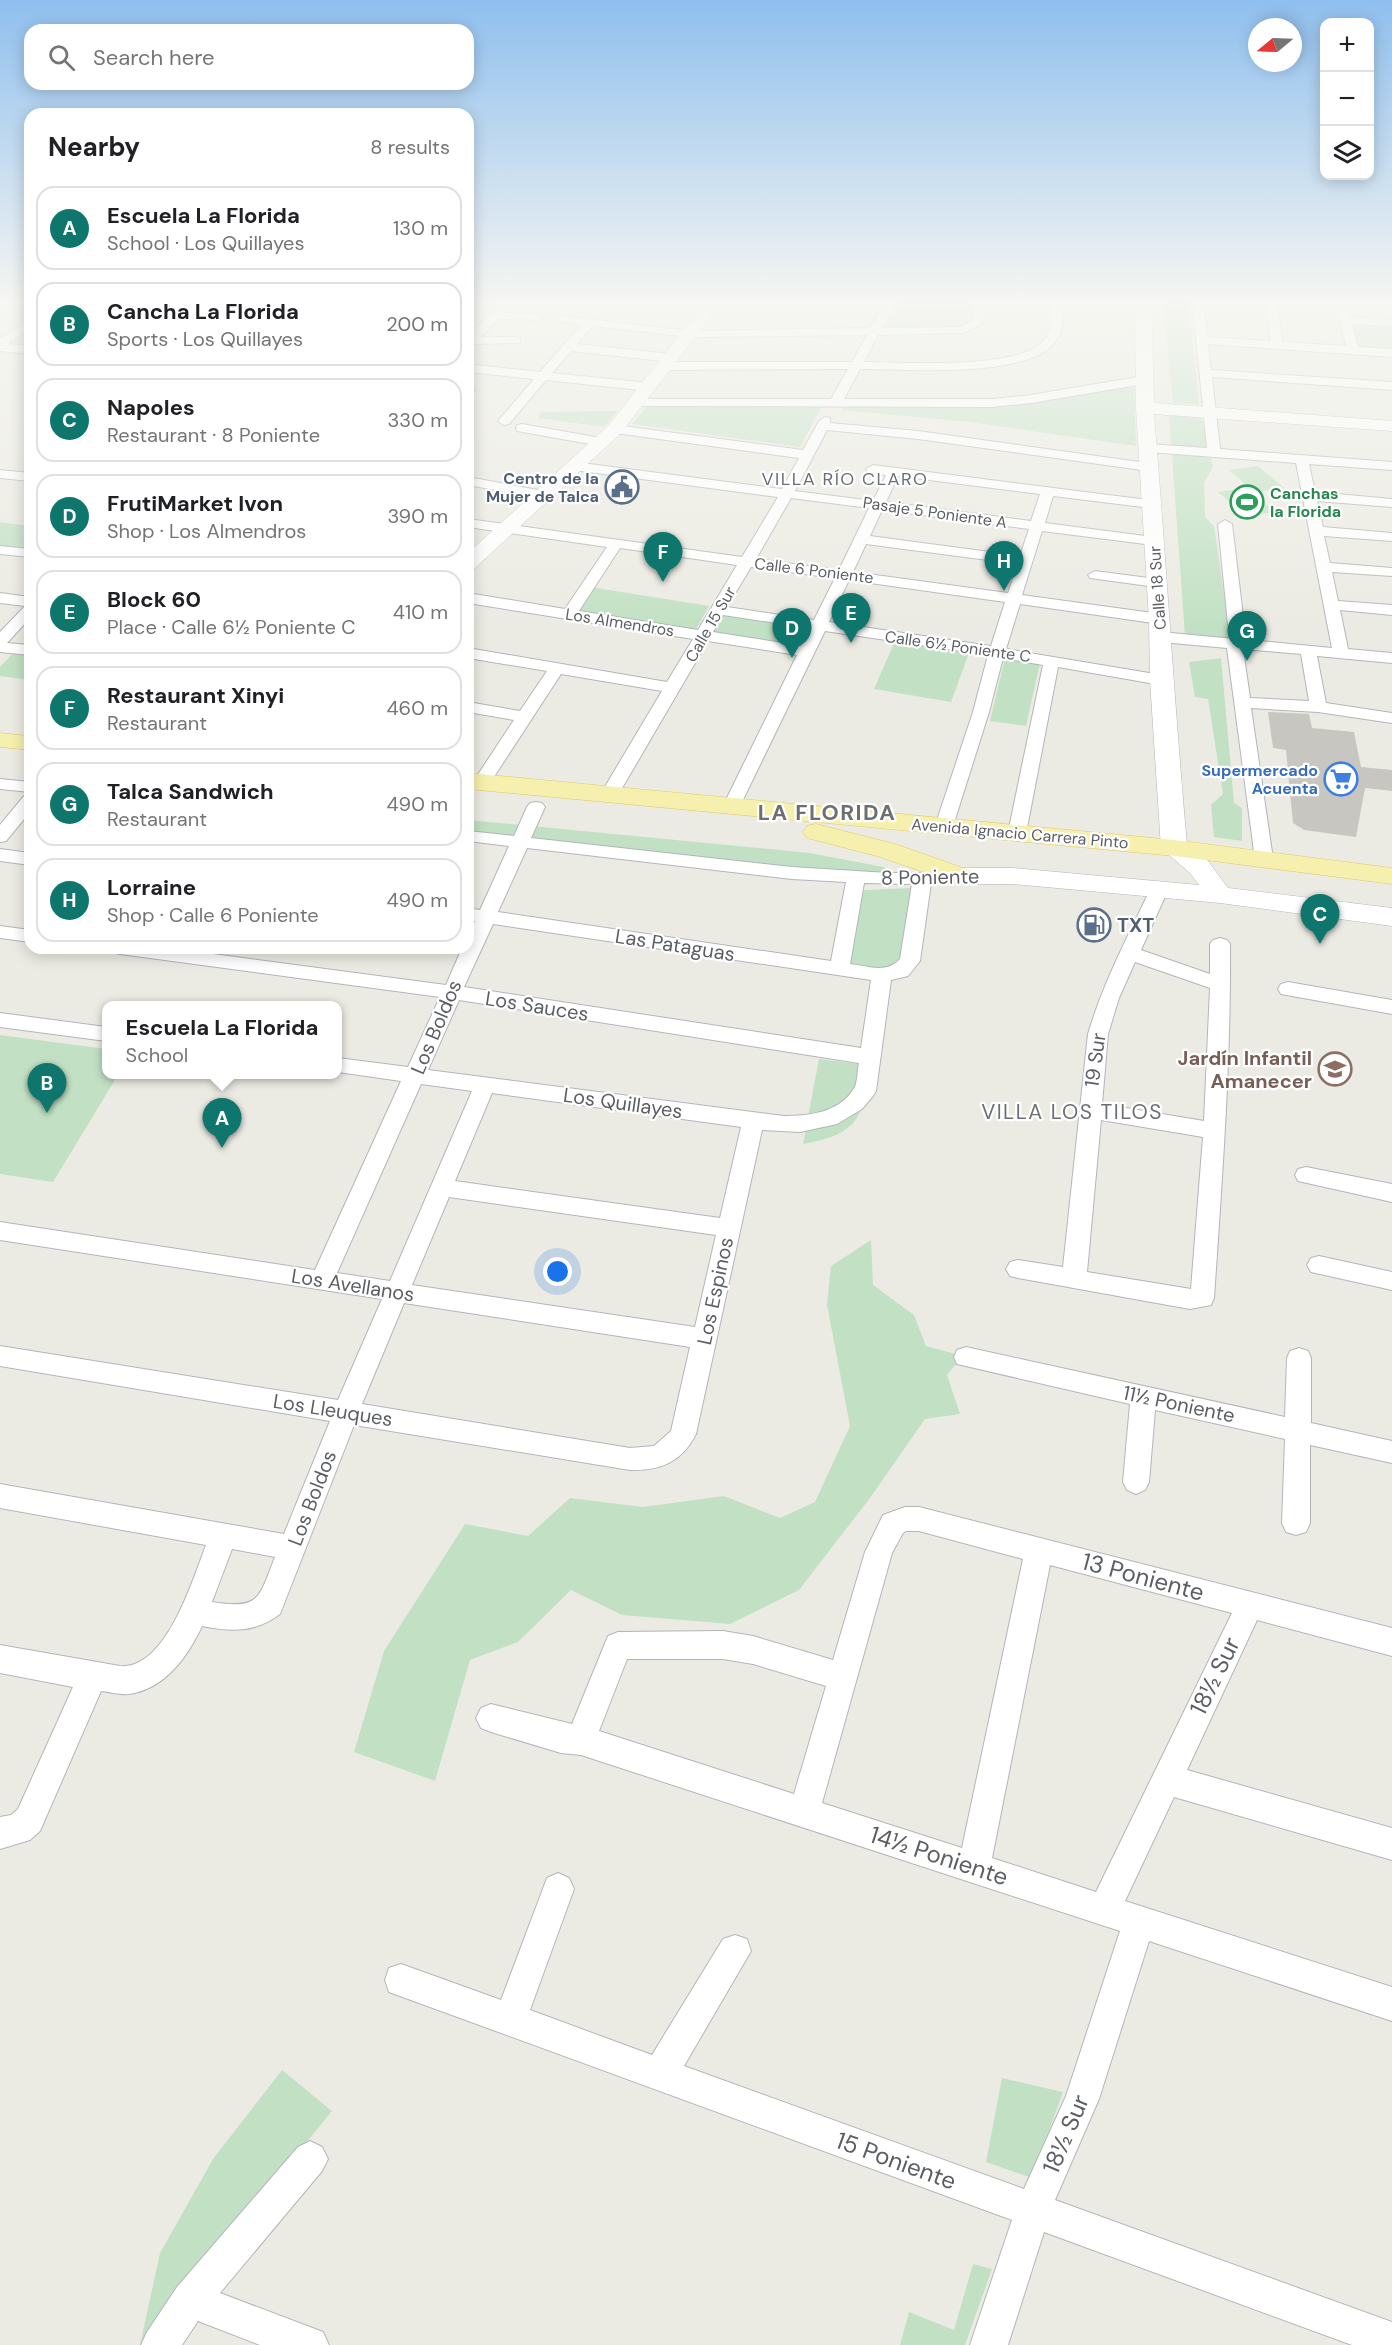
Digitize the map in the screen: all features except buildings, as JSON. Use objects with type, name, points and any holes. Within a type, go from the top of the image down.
[{"type":"main road","points":[[474,558],[615,429],[633,407]]},
{"type":"main road","points":[[1153,409],[1392,426]]},
{"type":"main road","name":"Calle 18 Sur","points":[[1153,409],[1166,632],[1194,858]]},
{"type":"main road","name":"Calle 18 Sur","points":[[1154,455],[1151,504],[1153,541],[1156,583],[1166,632],[1161,680],[1194,858]]},
{"type":"main road","points":[[0,740],[24,742]]},
{"type":"main road","points":[[0,756],[24,758]]},
{"type":"main road","name":"Avenida Ignacio Carrera Pinto","points":[[474,788],[609,795],[1017,833],[1194,858],[1392,893]]},
{"type":"main road","name":"Avenida Ignacio Carrera Pinto","points":[[474,788],[536,807],[816,832],[1194,858],[1264,859],[1392,876]]},
{"type":"main road","points":[[816,832],[893,852],[959,876]]},
{"type":"main road","points":[[1194,858],[1220,895]]},
{"type":"main road","name":"8 Poniente","points":[[959,876],[1013,876],[1220,895],[1392,918]]},
{"type":"street","points":[[504,421],[516,407]]},
{"type":"street","points":[[1208,407],[1214,453]]},
{"type":"street","name":"Calle 15 Sur","points":[[609,795],[787,493],[823,423],[918,435],[1154,455]]},
{"type":"street","points":[[522,428],[601,442]]},
{"type":"street","points":[[615,429],[807,455]]},
{"type":"street","points":[[1154,455],[1214,453],[1392,466]]},
{"type":"street","points":[[1302,460],[1341,653]]},
{"type":"street","name":"Pasaje 5 Poniente A","points":[[574,466],[1153,541]]},
{"type":"street","points":[[873,469],[1151,504]]},
{"type":"street","points":[[732,806],[894,471]]},
{"type":"street","points":[[0,474],[24,477]]},
{"type":"street","points":[[8,487],[24,478]]},
{"type":"street","points":[[474,482],[543,495]]},
{"type":"street","points":[[944,826],[1048,491]]},
{"type":"street","points":[[1309,496],[1392,503]]},
{"type":"street","name":"Calle 6 Poniente","points":[[474,524],[1015,598],[1166,632],[1239,644],[1392,657]]},
{"type":"street","points":[[1225,524],[1239,644],[1242,702],[1264,859]]},
{"type":"street","points":[[1316,531],[1392,537]]},
{"type":"street","points":[[862,539],[1026,561]]},
{"type":"street","points":[[568,614],[615,545]]},
{"type":"street","points":[[0,550],[24,552]]},
{"type":"street","points":[[1323,567],[1392,572]]},
{"type":"street","points":[[1095,575],[1156,583]]},
{"type":"street","points":[[0,598],[24,601]]},
{"type":"street","name":"Los Almendros","points":[[474,599],[807,652]]},
{"type":"street","points":[[1331,605],[1392,610]]},
{"type":"street","name":"Calle 6½ Poniente C","points":[[718,610],[997,651],[1161,680]]},
{"type":"street","points":[[0,641],[24,615]]},
{"type":"street","points":[[0,647],[24,649]]},
{"type":"street","points":[[1308,650],[1318,707]]},
{"type":"street","points":[[474,654],[673,688]]},
{"type":"street","points":[[1017,833],[1052,660]]},
{"type":"street","points":[[474,787],[556,669]]},
{"type":"street","points":[[1242,702],[1318,707],[1392,718]]},
{"type":"street","points":[[474,708],[524,717]]},
{"type":"street","points":[[0,784],[24,786]]},
{"type":"street","points":[[0,837],[24,807]]},
{"type":"street","name":"Los Boldos","points":[[477,915],[536,807]]},
{"type":"street","name":"8 Poniente","points":[[474,837],[792,873],[856,877],[959,876]]},
{"type":"street","points":[[0,855],[24,858]]},
{"type":"street","points":[[840,970],[856,877]]},
{"type":"street","points":[[870,1057],[882,975],[901,971],[910,961],[922,878]]},
{"type":"street","name":"19 Sur","points":[[1074,1279],[1089,1110],[1101,1022],[1159,890]]},
{"type":"street","name":"Las Pataguas","points":[[477,915],[882,975]]},
{"type":"street","points":[[0,932],[24,935]]},
{"type":"street","points":[[1018,1269],[1190,1299],[1202,1298],[1221,985],[1220,944]]},
{"type":"street","name":"Los Sauces","points":[[165,954],[451,992],[870,1057]]},
{"type":"street","name":"Los Boldos","points":[[322,1280],[416,1075],[451,992],[464,954]]},
{"type":"street","points":[[1129,954],[1221,985]]},
{"type":"street","points":[[1288,988],[1392,1006]]},
{"type":"street","points":[[0,1020],[102,1033]]},
{"type":"street","name":"Los Quillayes","points":[[342,1066],[753,1122],[805,1124],[827,1120],[844,1113],[856,1104],[865,1091],[870,1057]]},
{"type":"street","name":"Los Boldos","points":[[193,1611],[240,1619],[260,1614],[270,1605],[346,1412],[485,1084]]},
{"type":"street","points":[[1089,1110],[1213,1131]]},
{"type":"street","name":"Los Espinos","points":[[665,1454],[674,1448],[682,1434],[753,1122]]},
{"type":"street","points":[[1306,1175],[1392,1193]]},
{"type":"street","points":[[441,1187],[729,1228]]},
{"type":"street","name":"Los Avellanos","points":[[0,1231],[705,1339]]},
{"type":"street","points":[[1319,1265],[1392,1281]]},
{"type":"street","name":"Los Lleuques","points":[[0,1356],[630,1459],[648,1460],[665,1454]]},
{"type":"street","name":"11½ Poniente","points":[[966,1357],[1392,1452]]},
{"type":"street","points":[[1296,1522],[1300,1431],[1299,1358]]},
{"type":"street","points":[[1136,1482],[1143,1397]]},
{"type":"street","points":[[0,1496],[293,1548]]},
{"type":"street","name":"13 Poniente","points":[[843,1677],[879,1552],[893,1524],[919,1519],[1392,1642]]},
{"type":"street","points":[[0,1659],[93,1676],[130,1680],[147,1675],[161,1665],[170,1654],[193,1611],[223,1536]]},
{"type":"street","points":[[974,1868],[1039,1550]]},
{"type":"street","name":"18½ Sur","points":[[1104,1910],[1250,1605]]},
{"type":"street","points":[[581,1740],[618,1646],[723,1645],[753,1650],[843,1677],[804,1812]]},
{"type":"street","points":[[9,1831],[29,1820],[93,1676]]},
{"type":"street","name":"14½ Poniente","points":[[491,1718],[561,1738],[581,1740],[1392,2004]]},
{"type":"street","points":[[1165,1779],[1392,1845]]},
{"type":"street","points":[[510,2020],[558,1889]]},
{"type":"street","name":"18½ Sur","points":[[989,2345],[1033,2210],[1082,2099],[1139,1921]]},
{"type":"street","points":[[660,2074],[735,1951]]},
{"type":"street","name":"15 Poniente","points":[[400,1980],[1392,2341]]},
{"type":"street","points":[[160,2345],[190,2300],[310,2158]]},
{"type":"street","points":[[190,2300],[310,2345]]},
{"type":"green space","points":[[646,407],[821,407],[800,447],[632,424]]},
{"type":"green space","points":[[843,407],[1135,407],[1136,446],[970,422],[842,410]]},
{"type":"green space","points":[[618,411],[604,427],[538,418],[541,412]]},
{"type":"green space","points":[[1169,414],[1201,416],[1213,466],[1204,483],[1205,517],[1214,526],[1231,640],[1185,636]]},
{"type":"green space","name":"Canchas la Florida","points":[[1258,466],[1284,488],[1255,492],[1229,470]]},
{"type":"green space","name":"Canchas la Florida","points":[[1247,488],[1275,512],[1246,516],[1218,492]]},
{"type":"green space","points":[[0,522],[24,525],[24,550],[0,548]]},
{"type":"green space","points":[[590,587],[709,606],[695,631],[574,612]]},
{"type":"green space","points":[[723,612],[815,627],[804,649],[711,635]]},
{"type":"green space","points":[[895,641],[969,653],[951,702],[874,689]]},
{"type":"green space","points":[[14,652],[24,653],[24,679],[0,676],[0,667]]},
{"type":"green space","points":[[1005,658],[1040,663],[1026,726],[990,721]]},
{"type":"green space","points":[[1221,658],[1234,803],[1242,808],[1242,841],[1214,837],[1211,805],[1223,794],[1208,699],[1195,697],[1189,662]]},
{"type":"green space","points":[[474,821],[810,853],[883,867],[899,874],[850,875],[474,835]]},
{"type":"green space","points":[[913,888],[902,963],[895,970],[845,966],[864,890]]},
{"type":"green space","points":[[0,1035],[102,1048],[102,1079],[116,1079],[53,1182],[0,1174]]},
{"type":"green space","points":[[819,1059],[873,1066],[865,1099],[855,1121],[836,1135],[803,1144]]},
{"type":"green space","points":[[871,1240],[873,1285],[914,1315],[926,1346],[963,1356],[947,1375],[960,1414],[925,1419],[870,1498],[799,1590],[730,1624],[622,1615],[571,1590],[518,1642],[470,1660],[435,1781],[354,1752],[384,1651],[465,1524],[528,1536],[570,1498],[643,1507],[724,1496],[780,1518],[815,1502],[850,1426],[827,1305],[831,1266]]},
{"type":"green space","points":[[282,2070],[332,2111],[140,2345],[160,2253],[213,2159]]},
{"type":"green space","points":[[1002,2078],[1063,2092],[1032,2178],[986,2162]]},
{"type":"green space","points":[[973,2264],[992,2269],[965,2345],[900,2345],[909,2312],[954,2330]]},
{"type":"place","name":"Centro de la Mujer de Talca","points":[[622,487]]},
{"type":"place","name":"Canchas la Florida","points":[[1247,502]]},
{"type":"place","name":"Restaurant Xinyi","points":[[663,582]]},
{"type":"place","name":"Lorraine","points":[[1004,591]]},
{"type":"place","name":"Block 60","points":[[851,643]]},
{"type":"place","name":"FrutiMarket Ivon","points":[[792,658]]},
{"type":"place","name":"Talca Sandwich","points":[[1247,661]]},
{"type":"place","name":"Supermercado Acuenta","points":[[1341,779]]},
{"type":"place","name":"TXT","points":[[1094,925]]},
{"type":"place","name":"Napoles","points":[[1320,944]]},
{"type":"place","name":"Jardín Infantil Amanecer","points":[[1335,1069]]},
{"type":"place","name":"Cancha La Florida","points":[[47,1113]]},
{"type":"place","name":"Escuela La Florida","points":[[222,1148]]},
{"type":"district","name":"VILLA RÍO CLARO","points":[[845,479]]},
{"type":"district","name":"LA FLORIDA","points":[[827,812]]},
{"type":"district","name":"VILLA LOS TILOS","points":[[1072,1112]]}]
